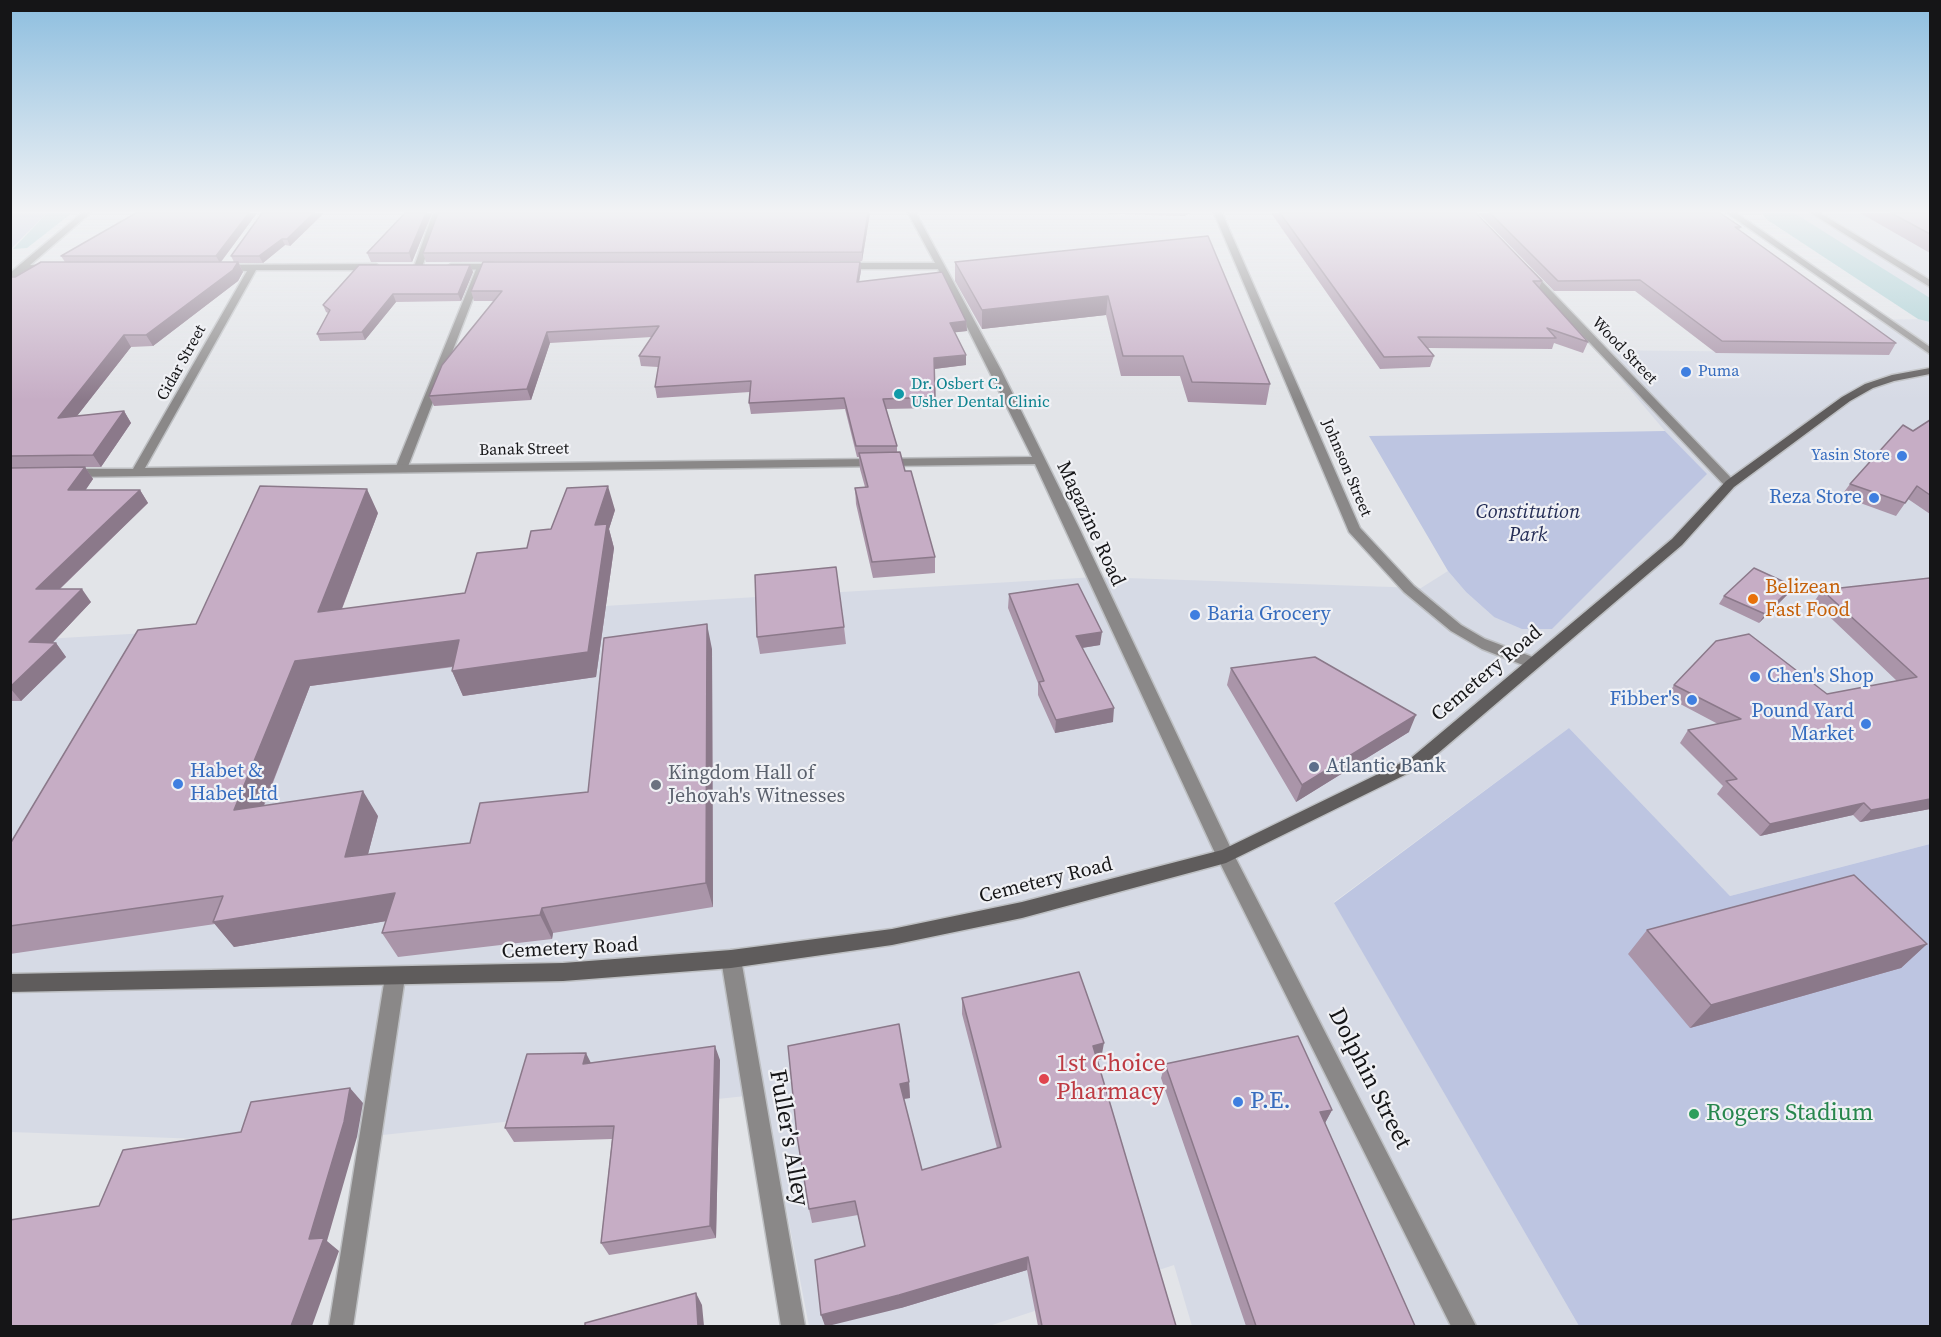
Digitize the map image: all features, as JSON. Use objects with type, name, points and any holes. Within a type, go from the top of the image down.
[{"type":"main road","name":"Cemetery Road","points":[[10,983],[563,972],[731,959],[892,937],[1011,912],[1226,856],[1417,762],[1677,542],[1730,484],[1861,391],[1892,378],[1930,371]]},
{"type":"street","name":"Cidar Street","points":[[137,472],[249,275]]},
{"type":"street","points":[[401,469],[478,275]]},
{"type":"street","name":"Magazine Road","points":[[947,275],[1038,460],[1226,856]]},
{"type":"street","name":"Johnson Street","points":[[1245,275],[1354,529],[1378,558],[1420,599],[1474,639],[1533,663]]},
{"type":"street","name":"Wood Street","points":[[1532,275],[1730,484]]},
{"type":"street","points":[[1821,275],[1930,351]]},
{"type":"street","points":[[1916,275],[1930,284]]},
{"type":"street","name":"Banak Street","points":[[56,474],[1038,460]]},
{"type":"street","name":"Dolphin Street","points":[[1226,856],[1464,1326]]},
{"type":"street","name":"Fuller's Alley","points":[[731,959],[793,1326]]},
{"type":"street","points":[[341,1326],[395,977]]},
{"type":"shaded area","points":[[1874,275],[1886,275],[1930,303],[1930,312]]},
{"type":"shaded area","points":[[1886,275],[1930,275],[1930,303]]},
{"type":"shaded area","points":[[1930,319],[1930,844],[1730,896],[1569,728],[1334,902],[1579,1326],[1192,1326],[1174,1265],[989,1326],[809,1326],[764,1094],[308,1143],[11,1132],[11,641],[1096,577],[1421,588],[1448,571],[1466,592],[1494,617],[1706,474],[1665,431],[1596,350],[1781,352],[1740,321]]},
{"type":"green space","name":"Constitution Park","points":[[1665,431],[1707,474],[1552,629],[1522,629],[1494,617],[1466,592],[1448,571],[1369,436]]},
{"type":"green space","name":"Rogers Stadium","points":[[1569,728],[1730,896],[1930,844],[1930,1326],[1579,1326],[1334,903]]},
{"type":"building","points":[[226,275],[146,335],[124,335],[58,418],[124,411],[93,455],[10,456],[10,277]]},
{"type":"building","points":[[350,275],[466,275],[458,294],[393,294],[362,332],[317,334],[330,310],[323,305]]},
{"type":"building","points":[[477,275],[858,275],[857,282],[913,275],[944,275],[966,321],[950,323],[966,355],[934,358],[935,397],[883,399],[897,446],[856,446],[844,398],[749,403],[751,381],[655,387],[660,357],[639,356],[659,326],[547,332],[527,389],[429,396],[442,365],[502,291],[471,291]]},
{"type":"building","points":[[963,275],[1225,275],[1270,384],[1192,382],[1183,356],[1123,356],[1108,296],[982,310]]},
{"type":"building","points":[[1325,275],[1537,275],[1542,281],[1533,281],[1588,342],[1547,328],[1556,338],[1418,337],[1434,356],[1384,357]]},
{"type":"building","points":[[1552,275],[1802,275],[1896,343],[1722,341],[1640,280],[1558,281]]},
{"type":"building","points":[[1930,420],[1930,495],[1917,486],[1905,503],[1850,484],[1903,425],[1913,431]]},
{"type":"building","points":[[900,452],[905,471],[911,471],[935,557],[872,562],[855,488],[868,487],[859,453]]},
{"type":"building","points":[[85,467],[68,490],[140,490],[36,589],[82,589],[29,642],[56,643],[10,687],[10,468]]},
{"type":"building","points":[[260,486],[367,489],[318,612],[465,593],[477,553],[527,548],[531,531],[551,529],[567,488],[608,486],[595,525],[607,524],[588,652],[452,671],[459,640],[295,661],[234,810],[363,791],[345,857],[470,843],[480,803],[588,792],[604,638],[707,624],[706,883],[542,908],[540,915],[382,933],[395,893],[213,922],[223,896],[10,926],[10,844],[138,630],[196,624]]},
{"type":"building","points":[[836,567],[844,627],[757,637],[755,575]]},
{"type":"building","name":"Belizean Fast Food","points":[[1754,568],[1793,586],[1765,614],[1724,596]]},
{"type":"building","points":[[1930,578],[1930,799],[1871,810],[1864,803],[1770,824],[1726,781],[1737,779],[1688,730],[1741,719],[1674,685],[1716,641],[1749,634],[1827,694],[1917,677],[1822,590]]},
{"type":"building","points":[[1078,584],[1102,632],[1076,636],[1114,708],[1056,720],[1039,682],[1044,681],[1009,594]]},
{"type":"building","name":"Atlantic Bank","points":[[1315,657],[1416,715],[1302,785],[1231,668]]},
{"type":"building","points":[[1854,875],[1927,944],[1711,1005],[1647,930]]},
{"type":"building","points":[[1079,972],[1104,1043],[1093,1046],[1176,1326],[1042,1326],[1028,1257],[821,1315],[815,1260],[865,1246],[855,1201],[809,1209],[797,1136],[788,1046],[899,1024],[909,1082],[900,1084],[922,1170],[1001,1147],[962,998]]},
{"type":"building","points":[[1298,1036],[1332,1110],[1320,1112],[1415,1326],[1256,1326],[1165,1064]]},
{"type":"building","points":[[715,1046],[710,1226],[601,1243],[614,1126],[505,1128],[527,1054],[586,1053],[583,1064]]},
{"type":"building","points":[[350,1088],[344,1122],[309,1239],[324,1238],[291,1326],[10,1326],[10,1220],[99,1206],[123,1150],[241,1132],[251,1102]]},
{"type":"building","points":[[696,1293],[698,1326],[585,1326],[585,1323]]},
{"type":"waterway","points":[[1873,275],[1930,312]]},
{"type":"place","name":"Puma","points":[[1686,372]]},
{"type":"place","name":"Dr. Osbert C. Usher Dental Clinic","points":[[899,394]]},
{"type":"place","name":"Yasin Store","points":[[1902,456]]},
{"type":"place","name":"Reza Store","points":[[1874,498]]},
{"type":"place","name":"Belizean Fast Food","points":[[1753,599]]},
{"type":"place","name":"Baria Grocery","points":[[1195,615]]},
{"type":"place","name":"Chen's Shop","points":[[1755,677]]},
{"type":"place","name":"Fibber's","points":[[1692,700]]},
{"type":"place","name":"Pound Yard Market","points":[[1866,724]]},
{"type":"place","name":"Atlantic Bank","points":[[1314,767]]},
{"type":"place","name":"Habet & Habet Ltd","points":[[178,784]]},
{"type":"place","name":"Kingdom Hall of Jehovah's Witnesses","points":[[656,785]]},
{"type":"place","name":"1st Choice Pharmacy","points":[[1044,1079]]},
{"type":"place","name":"P.E.","points":[[1238,1102]]},
{"type":"place","name":"Rogers Stadium","points":[[1694,1114]]}]
